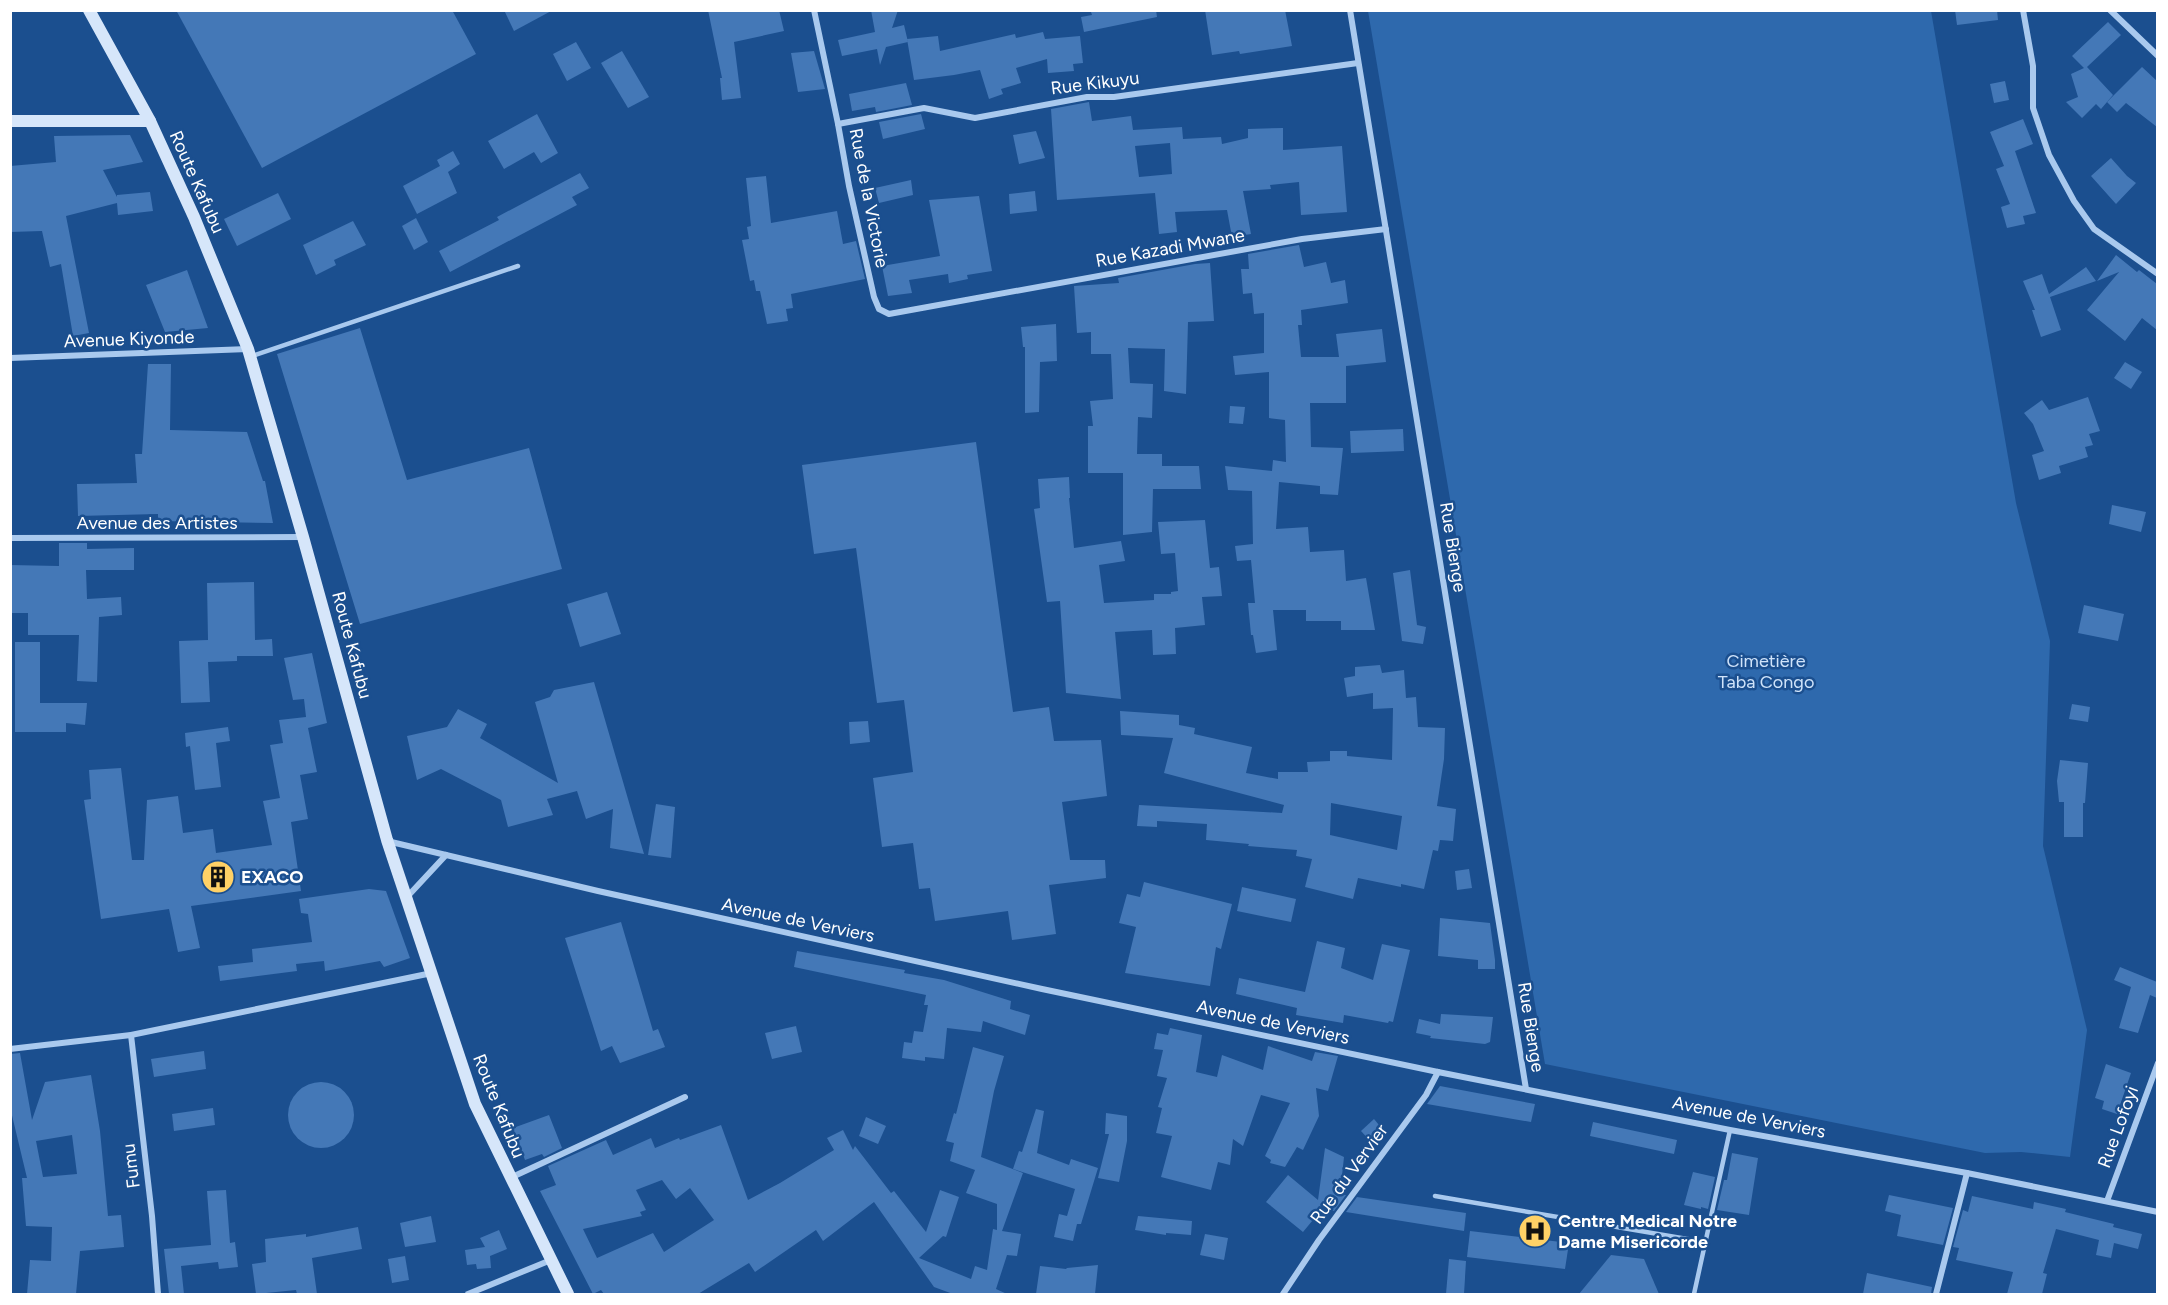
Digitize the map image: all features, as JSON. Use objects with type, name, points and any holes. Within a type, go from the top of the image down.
[{"type":"main road","name":"Route Kafubu","points":[[89,10],[150,121],[194,217],[249,353],[387,840],[475,1104],[568,1294]]},
{"type":"main road","points":[[10,121],[150,121]]},
{"type":"street","name":"Rue de la Victorie","points":[[814,10],[861,245],[879,309],[890,314],[961,301]]},
{"type":"street","name":"Rue Bienge","points":[[1350,10],[1526,1089]]},
{"type":"street","points":[[2023,10],[2033,66],[2033,108],[2049,155],[2074,201],[2094,230],[2157,274]]},
{"type":"street","points":[[2110,10],[2157,56]]},
{"type":"street","name":"Rue Kikuyu","points":[[838,124],[924,108],[975,118],[1087,97],[1114,97],[1358,63]]},
{"type":"street","name":"Rue Kazadi Mwane","points":[[961,301],[1302,239],[1386,229]]},
{"type":"street","name":"Avenue Kiyonde","points":[[10,358],[249,353]]},
{"type":"street","name":"Avenue des Artistes","points":[[10,538],[303,537]]},
{"type":"street","name":"Avenue de Verviers","points":[[387,840],[621,896],[1030,987],[1438,1072],[1730,1130],[1967,1173],[2157,1212]]},
{"type":"street","points":[[406,898],[446,855]]},
{"type":"street","points":[[10,1049],[130,1035],[432,972]]},
{"type":"street","name":"Fumu","points":[[130,1035],[152,1216],[158,1294]]},
{"type":"street","name":"Rue Lofoyi","points":[[2107,1201],[2157,1063]]},
{"type":"street","name":"Rue du Vervier","points":[[1283,1294],[1319,1240],[1426,1095],[1438,1072]]},
{"type":"street","points":[[510,1178],[685,1096]]},
{"type":"street","points":[[1936,1294],[1967,1173]]},
{"type":"street","points":[[468,1294],[551,1260]]},
{"type":"lane","points":[[249,353],[518,266]]},
{"type":"lane","points":[[1694,1294],[1730,1130]]},
{"type":"lane","points":[[1435,1196],[1705,1242]]},
{"type":"green space","name":"Cimetière Taba Congo","points":[[1368,11],[1931,11],[2016,503],[2050,641],[2043,846],[2087,1030],[2070,1157],[2021,1152],[1985,1153],[1545,1064]]},
{"type":"building","points":[[176,10],[452,10],[476,54],[262,168]]},
{"type":"building","points":[[504,10],[553,10],[514,31]]},
{"type":"building","points":[[708,10],[779,10],[784,31],[734,42],[741,98],[722,100],[720,78],[722,78]]},
{"type":"building","points":[[871,10],[898,10],[892,28],[904,25],[908,42],[886,47],[880,65],[877,49],[842,56],[838,40],[875,32]]},
{"type":"building","points":[[1156,10],[1157,17],[1084,32],[1081,17],[1092,15],[1091,12]]},
{"type":"building","points":[[1205,10],[1285,10],[1292,46],[1240,54],[1239,51],[1212,55]]},
{"type":"building","points":[[1955,10],[1997,10],[1998,20],[1957,25]]},
{"type":"building","points":[[2108,22],[2121,35],[2087,67],[2113,95],[2101,109],[2096,104],[2082,118],[2066,102],[2078,97],[2071,74],[2084,68],[2072,56]]},
{"type":"building","points":[[1043,32],[1045,39],[1080,36],[1083,63],[1073,64],[1074,71],[1048,73],[1047,59],[1016,68],[1021,83],[1001,89],[1003,94],[989,99],[980,70],[914,80],[907,39],[938,36],[940,51],[1015,34],[1016,38]]},
{"type":"building","points":[[576,42],[591,68],[567,81],[553,54]]},
{"type":"building","points":[[622,51],[649,97],[628,108],[601,63]]},
{"type":"building","points":[[814,51],[825,89],[798,92],[791,53]]},
{"type":"building","points":[[2142,67],[2157,81],[2157,127],[2126,103],[2117,112],[2107,102]]},
{"type":"building","points":[[2005,81],[2009,100],[1994,103],[1990,84]]},
{"type":"building","points":[[906,83],[912,105],[876,112],[875,107],[852,111],[849,94]]},
{"type":"building","points":[[1089,102],[1092,121],[1131,116],[1133,130],[1182,127],[1183,139],[1221,137],[1222,144],[1248,138],[1248,129],[1283,128],[1283,150],[1342,146],[1347,212],[1301,215],[1299,182],[1270,185],[1271,189],[1243,191],[1251,234],[1232,237],[1227,210],[1175,212],[1177,232],[1159,234],[1155,193],[1057,200],[1051,109]],"holes":[[[1170,143],[1172,174],[1139,177],[1135,146]]]},
{"type":"building","points":[[537,114],[558,153],[541,163],[534,152],[504,169],[488,141]]},
{"type":"building","points":[[921,114],[925,129],[883,139],[879,122]]},
{"type":"building","points":[[2023,119],[2033,144],[2015,151],[2036,213],[2023,216],[2025,224],[2007,228],[2001,207],[2010,204],[1996,169],[2004,166],[1990,132]]},
{"type":"building","points":[[1036,131],[1045,158],[1019,164],[1013,135]]},
{"type":"building","points":[[130,135],[143,162],[103,170],[117,197],[117,195],[150,192],[153,211],[118,215],[117,203],[66,216],[89,333],[73,336],[61,264],[50,267],[42,231],[10,232],[10,166],[56,162],[54,136]]},
{"type":"building","points":[[453,151],[460,164],[448,172],[457,193],[417,214],[403,186],[440,166],[437,160]]},
{"type":"building","points":[[2111,158],[2136,183],[2116,204],[2091,176]]},
{"type":"building","points":[[580,173],[589,188],[572,197],[577,205],[450,272],[439,251],[499,220],[497,217]]},
{"type":"building","points":[[766,176],[771,223],[837,211],[843,244],[856,241],[865,279],[791,294],[793,308],[786,309],[788,321],[767,324],[760,291],[756,291],[754,280],[750,281],[742,240],[749,239],[747,227],[751,226],[746,178]]},
{"type":"building","points":[[911,180],[913,195],[879,203],[875,188]]},
{"type":"building","points":[[1035,191],[1037,211],[1010,214],[1009,194]]},
{"type":"building","points":[[278,193],[291,219],[237,246],[224,219]]},
{"type":"building","points":[[979,196],[992,271],[967,275],[968,279],[949,283],[948,274],[909,280],[912,293],[888,296],[882,266],[940,256],[929,200]]},
{"type":"building","points":[[416,218],[428,242],[414,250],[402,226]]},
{"type":"building","points":[[353,221],[366,245],[334,260],[336,265],[316,275],[303,245]]},
{"type":"building","points":[[1299,245],[1304,267],[1326,262],[1331,283],[1345,280],[1348,303],[1301,310],[1302,325],[1298,325],[1301,357],[1339,357],[1336,334],[1382,329],[1386,362],[1346,366],[1346,403],[1310,403],[1311,447],[1343,448],[1338,495],[1320,494],[1320,486],[1279,482],[1276,529],[1308,527],[1310,552],[1344,550],[1346,581],[1366,578],[1375,630],[1341,630],[1341,621],[1306,621],[1306,610],[1273,610],[1277,650],[1256,653],[1253,635],[1251,635],[1248,603],[1255,603],[1251,560],[1237,561],[1235,546],[1253,544],[1252,491],[1228,490],[1225,466],[1272,471],[1273,460],[1286,462],[1285,420],[1269,418],[1269,372],[1235,375],[1233,356],[1264,353],[1264,313],[1254,314],[1252,293],[1243,294],[1241,269],[1249,269],[1248,254]]},
{"type":"building","points":[[2116,255],[2157,284],[2157,330],[2142,318],[2125,341],[2087,310],[2119,272],[2097,281]]},
{"type":"building","points":[[1210,263],[1214,321],[1188,322],[1186,394],[1164,391],[1165,349],[1128,348],[1130,383],[1153,384],[1152,418],[1138,417],[1137,454],[1162,454],[1162,466],[1199,466],[1201,489],[1153,489],[1152,532],[1123,535],[1123,473],[1088,473],[1088,426],[1093,426],[1090,401],[1113,399],[1111,354],[1091,354],[1091,332],[1077,333],[1074,286],[1119,283],[1118,278]]},
{"type":"building","points":[[2086,267],[2096,281],[2050,297],[2061,330],[2041,337],[2032,310],[2035,310],[2023,281],[2042,274],[2049,294]]},
{"type":"building","points":[[187,270],[208,328],[165,332],[146,285]]},
{"type":"building","points":[[1056,324],[1057,361],[1040,362],[1039,412],[1025,413],[1025,347],[1023,347],[1021,327]]},
{"type":"building","points":[[360,328],[407,480],[529,448],[562,569],[360,624],[277,354]]},
{"type":"building","points":[[2125,362],[2142,372],[2131,389],[2114,378]]},
{"type":"building","points":[[148,364],[171,364],[170,430],[247,432],[263,481],[265,481],[273,523],[158,521],[158,514],[78,516],[77,484],[137,483],[135,454],[142,454]]},
{"type":"building","points":[[2088,397],[2100,431],[2089,434],[2093,445],[2085,447],[2088,457],[2059,466],[2061,473],[2039,480],[2032,455],[2044,451],[2033,424],[2024,413],[2042,400],[2049,410]]},
{"type":"building","points":[[1230,406],[1245,407],[1243,424],[1229,423]]},
{"type":"building","points":[[1403,429],[1404,451],[1351,453],[1350,431]]},
{"type":"building","points":[[976,442],[1013,712],[1049,707],[1054,741],[1101,740],[1107,796],[1062,802],[1070,860],[1105,860],[1106,878],[1049,885],[1056,934],[1012,940],[1008,911],[935,921],[930,888],[919,889],[913,843],[882,847],[873,778],[913,772],[904,700],[877,703],[856,548],[814,554],[802,465]]},
{"type":"building","points":[[1069,477],[1074,548],[1121,541],[1125,561],[1099,565],[1104,603],[1154,600],[1154,594],[1171,594],[1171,592],[1178,591],[1175,553],[1161,554],[1158,522],[1205,520],[1210,568],[1219,567],[1222,596],[1202,597],[1205,625],[1175,628],[1176,654],[1153,655],[1152,630],[1115,632],[1121,699],[1066,693],[1060,601],[1047,602],[1034,509],[1040,508],[1038,479]]},
{"type":"building","points":[[2112,505],[2146,512],[2141,532],[2109,524]]},
{"type":"building","points":[[59,543],[87,543],[87,549],[134,548],[134,570],[86,570],[87,599],[121,597],[122,615],[99,617],[97,682],[77,681],[79,635],[28,635],[28,613],[10,613],[10,565],[59,566]]},
{"type":"building","points":[[1410,570],[1417,625],[1426,627],[1423,644],[1402,641],[1393,573]]},
{"type":"building","points":[[254,582],[255,640],[272,639],[273,656],[237,656],[237,661],[208,662],[210,702],[181,703],[179,641],[208,640],[207,583]]},
{"type":"building","points":[[607,592],[621,634],[580,647],[567,604]]},
{"type":"building","points":[[2084,605],[2124,614],[2118,641],[2078,633]]},
{"type":"building","points":[[15,642],[40,642],[40,703],[87,703],[85,725],[66,723],[66,732],[15,732]]},
{"type":"building","points":[[312,653],[327,723],[308,728],[317,772],[300,775],[308,819],[291,822],[301,891],[191,906],[200,948],[178,952],[169,909],[101,919],[84,800],[91,799],[89,770],[121,768],[132,860],[144,860],[147,800],[178,796],[183,833],[213,829],[216,853],[272,845],[263,801],[280,798],[270,745],[283,743],[279,720],[306,717],[304,699],[293,700],[284,658]]},
{"type":"building","points":[[1380,665],[1382,673],[1404,670],[1406,698],[1416,697],[1418,727],[1445,728],[1444,759],[1437,806],[1456,809],[1453,841],[1440,840],[1438,851],[1433,850],[1424,889],[1401,884],[1401,887],[1358,878],[1353,899],[1305,887],[1312,859],[1296,856],[1297,850],[1206,840],[1207,824],[1157,821],[1157,827],[1137,826],[1139,805],[1282,813],[1284,805],[1164,773],[1173,738],[1121,735],[1120,711],[1179,715],[1179,725],[1195,728],[1194,734],[1252,747],[1246,773],[1278,779],[1278,772],[1308,772],[1307,762],[1330,761],[1330,751],[1347,751],[1347,756],[1392,760],[1393,708],[1373,709],[1373,693],[1347,697],[1344,678],[1355,676],[1355,667]],"holes":[[[1331,803],[1402,816],[1397,850],[1330,835]]]},
{"type":"building","points":[[594,682],[644,854],[610,848],[613,809],[586,819],[577,791],[547,799],[553,815],[508,827],[501,800],[441,769],[417,780],[407,736],[447,727],[458,709],[487,724],[480,738],[558,783],[535,702],[550,697],[554,690]]},
{"type":"building","points":[[2072,704],[2090,707],[2088,722],[2069,719]]},
{"type":"building","points":[[868,721],[870,742],[850,744],[849,722]]},
{"type":"building","points":[[228,727],[230,741],[216,743],[221,787],[195,790],[190,746],[186,747],[185,733]]},
{"type":"building","points":[[2060,760],[2088,763],[2085,803],[2083,803],[2083,837],[2064,837],[2064,802],[2059,802],[2057,781]]},
{"type":"building","points":[[656,804],[675,807],[671,858],[648,855]]},
{"type":"building","points":[[1469,869],[1472,888],[1457,890],[1455,871]]},
{"type":"building","points":[[1144,882],[1232,904],[1221,949],[1216,947],[1210,986],[1125,973],[1136,927],[1119,923],[1127,894],[1140,897]]},
{"type":"building","points":[[1242,887],[1296,899],[1291,922],[1237,911]]},
{"type":"building","points":[[369,889],[386,891],[410,958],[384,967],[380,961],[325,971],[324,961],[296,964],[297,971],[220,981],[218,966],[253,962],[252,949],[312,942],[308,914],[301,913],[299,899]]},
{"type":"building","points":[[1440,918],[1490,923],[1495,969],[1478,969],[1478,960],[1438,956]]},
{"type":"building","points":[[621,922],[653,1031],[658,1029],[665,1047],[620,1063],[612,1046],[601,1051],[565,938]]},
{"type":"building","points":[[1317,941],[1345,948],[1341,968],[1373,980],[1382,944],[1410,950],[1393,1022],[1344,1015],[1343,1023],[1296,1015],[1297,1008],[1236,994],[1239,978],[1305,992]]},
{"type":"building","points":[[797,951],[905,970],[904,973],[944,980],[1011,1001],[1010,1009],[1030,1015],[1025,1035],[983,1021],[981,1032],[947,1028],[944,1059],[925,1057],[925,1061],[902,1058],[904,1042],[912,1043],[914,1031],[923,1032],[928,1005],[924,1005],[926,995],[794,967]]},
{"type":"building","points":[[2120,967],[2157,982],[2157,998],[2150,995],[2138,1033],[2119,1028],[2131,987],[2114,980]]},
{"type":"building","points":[[1441,1014],[1493,1017],[1490,1042],[1485,1044],[1430,1038],[1431,1036],[1416,1033],[1419,1019],[1440,1024]]},
{"type":"building","points":[[796,1026],[802,1052],[772,1059],[765,1033]]},
{"type":"building","points":[[1170,1028],[1202,1035],[1196,1072],[1217,1077],[1222,1055],[1263,1070],[1268,1046],[1312,1061],[1315,1052],[1338,1056],[1328,1091],[1316,1088],[1319,1116],[1303,1150],[1297,1147],[1285,1167],[1270,1163],[1271,1160],[1265,1156],[1290,1103],[1261,1095],[1243,1146],[1233,1139],[1230,1165],[1218,1162],[1211,1190],[1161,1177],[1172,1136],[1156,1133],[1162,1108],[1158,1107],[1167,1078],[1157,1076],[1163,1050],[1154,1049],[1157,1033],[1168,1035]]},
{"type":"building","points":[[973,1047],[1004,1056],[994,1091],[981,1157],[1023,1173],[1002,1231],[1021,1234],[1017,1256],[1007,1255],[996,1289],[1007,1294],[953,1294],[934,1287],[874,1202],[823,1241],[816,1230],[755,1272],[749,1263],[698,1294],[604,1294],[601,1290],[593,1294],[540,1191],[556,1185],[548,1166],[606,1140],[613,1155],[651,1138],[655,1148],[721,1125],[748,1200],[834,1150],[827,1138],[843,1130],[853,1150],[855,1146],[891,1193],[894,1191],[926,1232],[940,1190],[959,1197],[946,1237],[943,1236],[919,1258],[971,1279],[975,1266],[987,1270],[993,1229],[997,1230],[997,1204],[966,1193],[975,1170],[950,1161],[954,1143],[946,1141],[954,1113],[956,1114]],"holes":[[[662,1180],[676,1199],[690,1188],[714,1220],[664,1252],[653,1233],[597,1258],[583,1229],[642,1216],[640,1212],[646,1210],[636,1190]]]},
{"type":"building","points":[[204,1051],[206,1069],[154,1077],[151,1059]]},
{"type":"building","points":[[20,1053],[32,1120],[45,1082],[91,1075],[100,1131],[108,1216],[121,1215],[124,1247],[80,1251],[76,1294],[27,1294],[30,1260],[51,1261],[52,1227],[26,1226],[22,1178],[27,1178],[10,1107],[10,1054]],"holes":[[[72,1135],[77,1174],[43,1177],[36,1141]]]},
{"type":"building","points":[[2106,1064],[2131,1073],[2117,1114],[2102,1109],[2104,1101],[2095,1098]]},
{"type":"building","points":[[327,1082],[345,1091],[352,1102],[354,1115],[352,1128],[345,1139],[334,1146],[315,1148],[297,1139],[290,1128],[288,1109],[297,1091],[308,1084]]},
{"type":"building","points":[[1440,1086],[1535,1104],[1531,1122],[1427,1104]]},
{"type":"building","points":[[213,1108],[215,1125],[174,1131],[172,1114]]},
{"type":"building","points":[[1036,1109],[1044,1111],[1037,1153],[1069,1165],[1071,1159],[1098,1168],[1081,1224],[1077,1224],[1073,1241],[1054,1237],[1059,1214],[1067,1216],[1075,1189],[1013,1169],[1019,1151],[1022,1152]]},
{"type":"building","points":[[1106,1113],[1127,1116],[1127,1141],[1119,1182],[1098,1178],[1109,1134],[1105,1134]]},
{"type":"building","points":[[549,1115],[562,1148],[544,1157],[542,1154],[525,1160],[513,1128]]},
{"type":"building","points":[[866,1117],[886,1126],[878,1144],[859,1136]]},
{"type":"building","points":[[1374,1119],[1384,1131],[1370,1141],[1361,1131]]},
{"type":"building","points":[[1593,1122],[1677,1140],[1674,1154],[1590,1136]]},
{"type":"building","points":[[1325,1148],[1344,1157],[1340,1194],[1346,1195],[1334,1211],[1322,1209],[1303,1232],[1266,1202],[1288,1175],[1318,1200]]},
{"type":"building","points":[[1732,1153],[1758,1158],[1749,1215],[1717,1210],[1724,1180],[1727,1180]]},
{"type":"building","points":[[1693,1172],[1715,1177],[1708,1209],[1684,1205]]},
{"type":"building","points":[[226,1190],[230,1243],[235,1242],[238,1267],[219,1269],[218,1262],[181,1266],[184,1294],[169,1294],[164,1249],[211,1245],[207,1191]]},
{"type":"building","points":[[1889,1195],[1953,1208],[1943,1245],[1897,1236],[1901,1215],[1885,1211]]},
{"type":"building","points":[[1972,1196],[2033,1209],[2034,1202],[2114,1224],[2113,1227],[2142,1234],[2138,1249],[2114,1243],[2111,1258],[2096,1255],[2099,1240],[2056,1229],[2043,1273],[2047,1274],[2042,1294],[2007,1294],[2013,1272],[1956,1260],[1959,1248],[1953,1247],[1963,1210],[1968,1212]]},
{"type":"building","points":[[1357,1197],[1466,1213],[1464,1231],[1346,1212]]},
{"type":"building","points":[[431,1216],[436,1242],[405,1247],[400,1223]]},
{"type":"building","points":[[1138,1216],[1192,1221],[1191,1235],[1166,1233],[1166,1235],[1135,1230]]},
{"type":"building","points":[[358,1227],[362,1249],[312,1258],[317,1294],[297,1294],[296,1290],[256,1294],[252,1264],[266,1262],[265,1239],[306,1234],[306,1237]]},
{"type":"building","points":[[499,1230],[507,1249],[490,1256],[491,1268],[477,1269],[476,1264],[467,1265],[465,1250],[485,1247],[480,1238]]},
{"type":"building","points":[[1470,1231],[1569,1243],[1565,1269],[1467,1257]]},
{"type":"building","points":[[1205,1234],[1228,1238],[1224,1260],[1200,1255]]},
{"type":"building","points":[[1611,1255],[1644,1259],[1659,1294],[1579,1294]]},
{"type":"building","points":[[405,1256],[409,1280],[392,1283],[388,1259]]},
{"type":"building","points":[[1449,1259],[1466,1261],[1464,1294],[1446,1294]]},
{"type":"building","points":[[1098,1265],[1095,1294],[1036,1294],[1040,1266],[1066,1269]]},
{"type":"building","points":[[1867,1273],[1932,1287],[1931,1294],[1863,1294]]},
{"type":"place","name":"EXACO","points":[[218,877]]},
{"type":"place","name":"Centre Medical Notre Dame Misericorde","points":[[1535,1231]]}]
